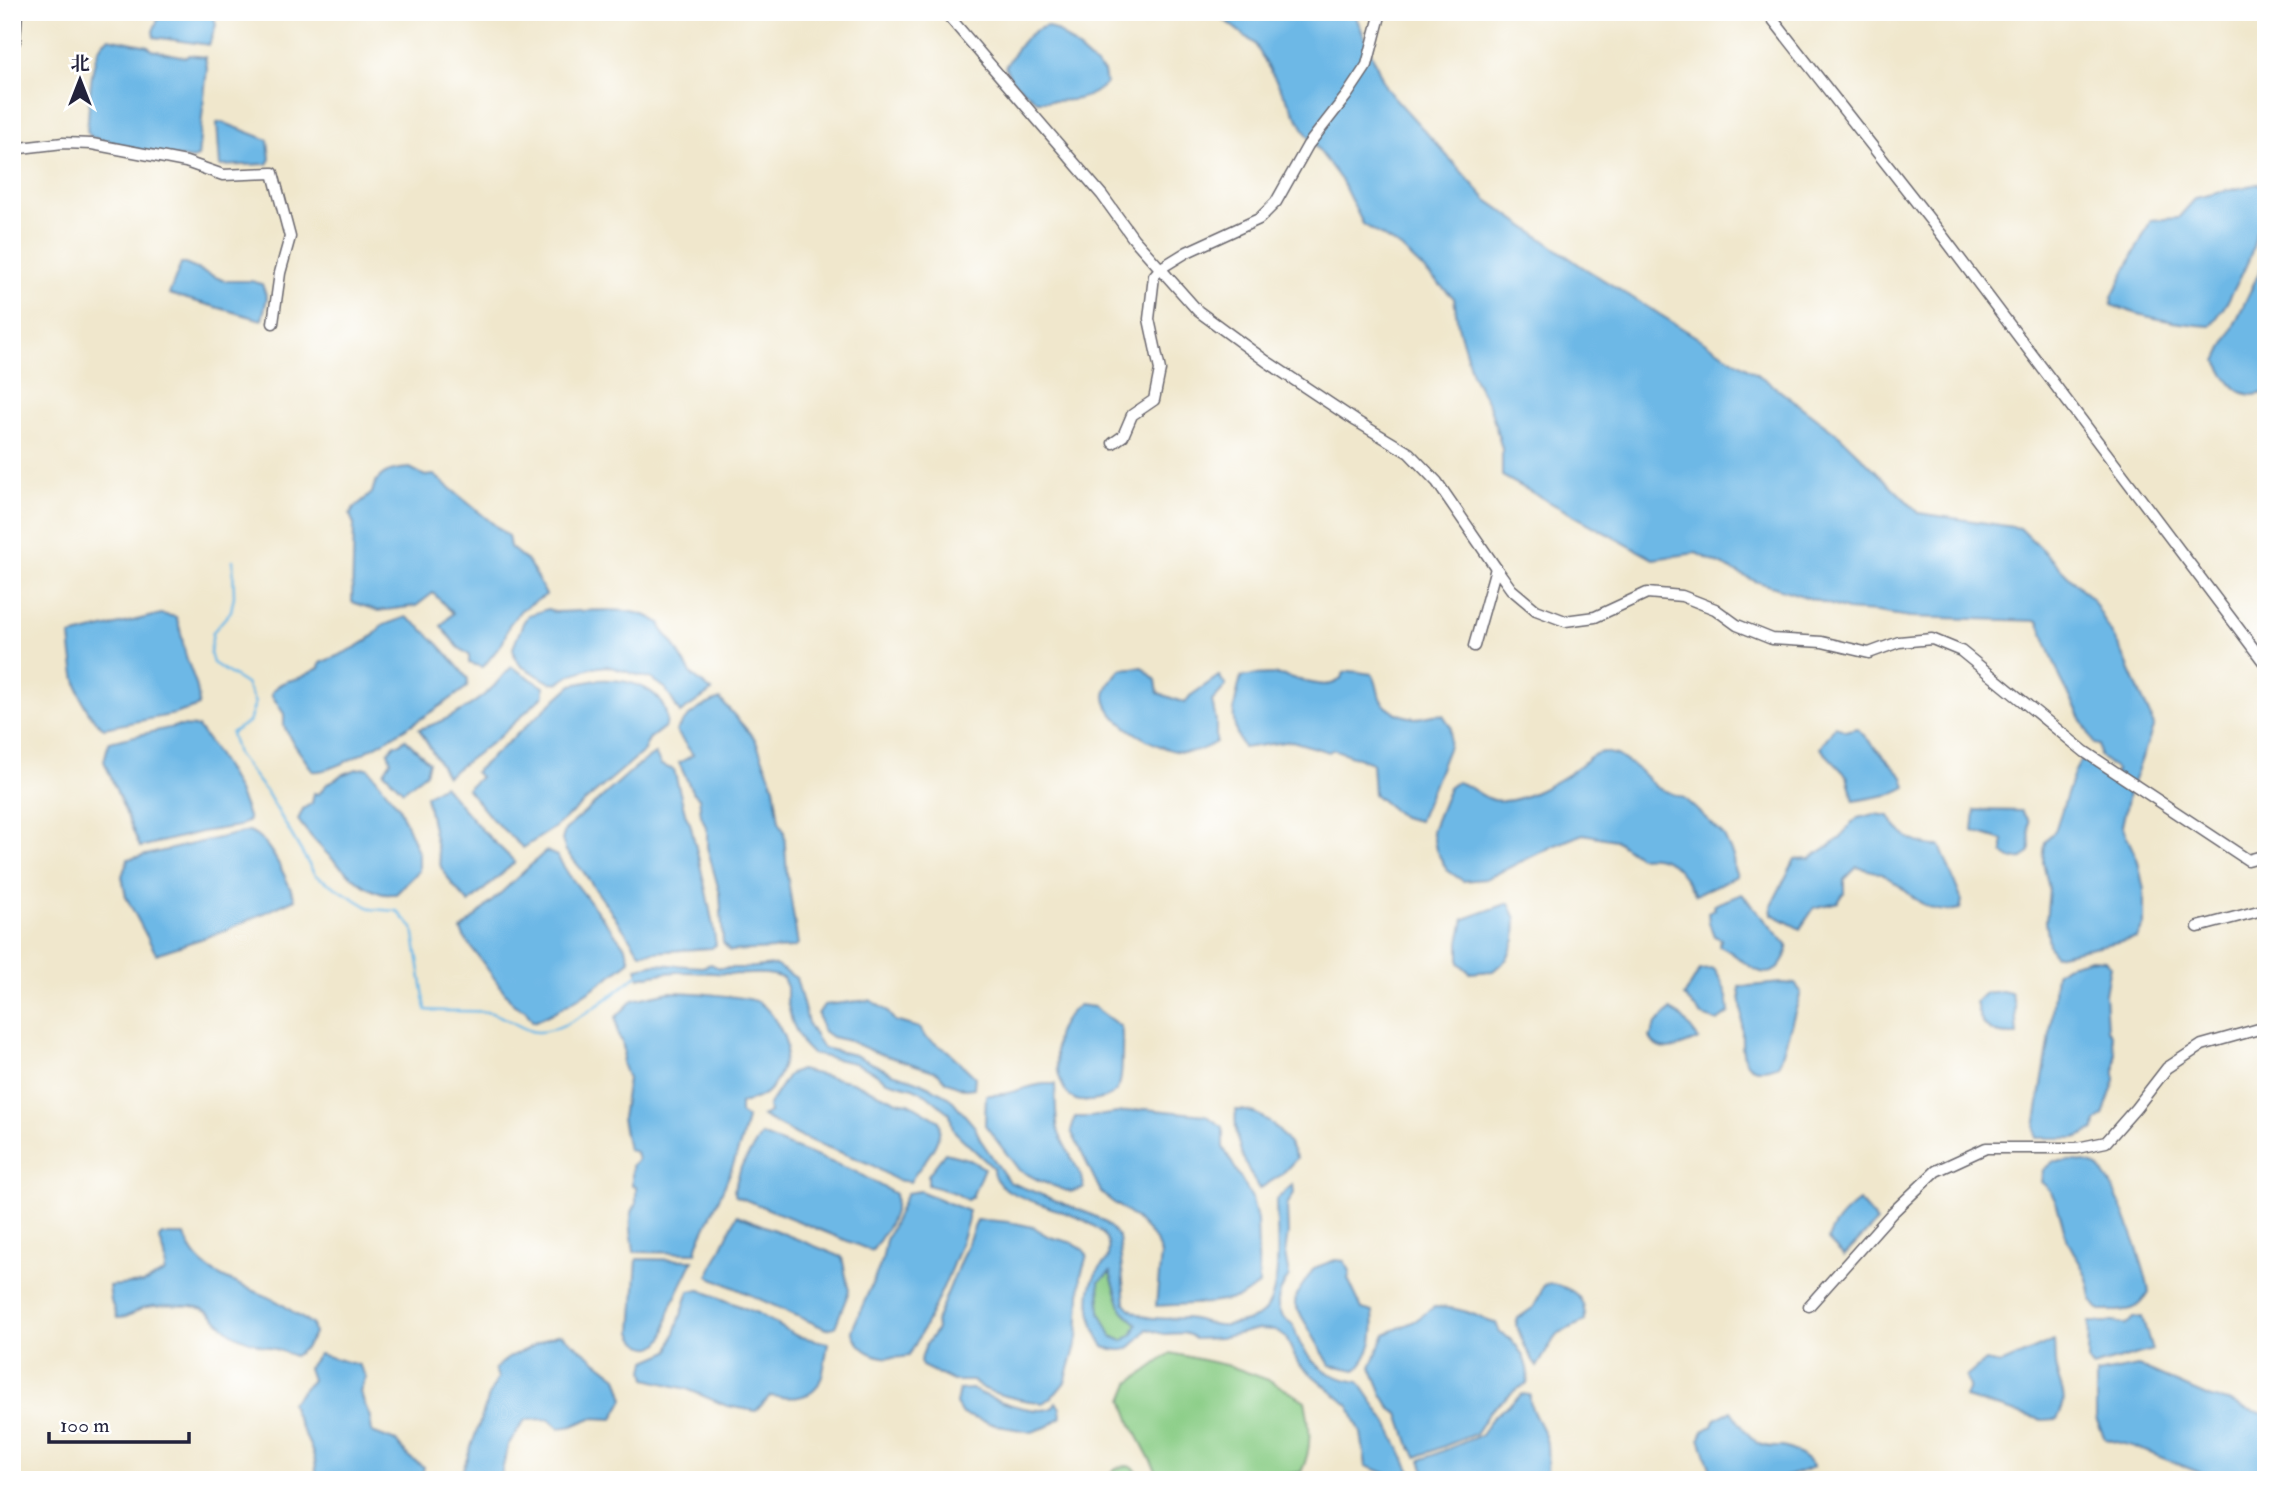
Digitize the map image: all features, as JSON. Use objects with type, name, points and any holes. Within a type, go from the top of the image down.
[{"type":"main road","points":[[12,41],[14,12]]},
{"type":"street","points":[[945,12],[1198,311],[1300,384],[1409,453],[1437,482],[1511,589],[1536,610],[1565,621],[1595,618],[1647,593],[1682,596],[1715,609],[1737,625],[1772,639],[1822,642],[1869,653],[1899,642],[1932,639],[1961,650],[2085,752],[2158,802],[2248,860],[2266,855]]},
{"type":"street","points":[[1113,443],[1123,436],[1132,415],[1154,400],[1160,370],[1149,319],[1154,276],[1161,268],[1187,252],[1259,219],[1276,202],[1308,145],[1367,65],[1381,12]]},
{"type":"street","points":[[1767,12],[1933,225],[2266,665]]},
{"type":"street","points":[[12,149],[63,143],[92,144],[186,162],[223,175],[273,173],[290,237],[272,323]]},
{"type":"street","points":[[1474,646],[1496,568]]},
{"type":"street","points":[[2198,927],[2266,909]]},
{"type":"street","points":[[1809,1306],[1892,1213],[1936,1171],[1986,1148],[2077,1148],[2106,1142],[2166,1068],[2202,1045],[2266,1027]]},
{"type":"green space","points":[[1110,1272],[1122,1310],[1137,1324],[1133,1334],[1123,1341],[1111,1336],[1100,1312],[1099,1281]]},
{"type":"green space","points":[[1171,1353],[1230,1366],[1271,1381],[1305,1401],[1309,1437],[1301,1472],[1281,1475],[1272,1480],[1161,1480],[1132,1425],[1123,1400],[1130,1383]]},
{"type":"green space","points":[[1133,1467],[1144,1480],[1102,1480],[1116,1468]]},
{"type":"water","points":[[161,12],[213,12],[216,25],[209,45],[154,37],[153,31]]},
{"type":"water","points":[[1214,12],[1354,12],[1386,88],[1487,200],[1581,266],[1763,378],[1840,436],[1919,513],[2020,528],[2093,600],[2121,650],[2154,725],[2129,794],[2122,826],[2138,861],[2144,890],[2144,924],[2137,938],[2054,955],[2049,945],[2046,921],[2049,889],[2043,862],[2045,842],[2055,831],[2074,773],[2081,760],[2088,761],[2112,781],[2116,770],[2100,756],[2099,745],[2094,744],[2060,677],[2038,621],[1910,617],[1847,610],[1755,581],[1696,553],[1653,559],[1502,476],[1502,449],[1490,407],[1472,374],[1458,326],[1454,298],[1401,248],[1363,224],[1341,180],[1306,133],[1255,44]]},
{"type":"water","points":[[1047,26],[1060,33],[1104,72],[1106,83],[1099,90],[1074,100],[1037,101],[1011,79],[1005,67],[1013,54],[1033,32]]},
{"type":"water","points":[[109,38],[185,57],[205,57],[207,68],[198,157],[193,159],[151,153],[91,137],[87,131],[94,66],[102,44]]},
{"type":"water","points":[[222,122],[268,140],[270,159],[267,164],[220,166],[217,123]]},
{"type":"water","points":[[2266,182],[2266,221],[2256,232],[2251,253],[2239,281],[2210,326],[2160,319],[2111,305],[2112,297],[2151,220],[2178,218],[2196,198]]},
{"type":"water","points":[[2266,258],[2266,392],[2249,395],[2230,382],[2217,361]]},
{"type":"water","points":[[181,264],[225,281],[251,281],[262,284],[267,298],[262,320],[169,294]]},
{"type":"water","points":[[410,468],[425,476],[434,475],[508,536],[510,547],[529,563],[546,595],[521,610],[509,625],[503,642],[483,667],[469,663],[469,655],[458,647],[441,626],[453,613],[433,593],[416,606],[378,611],[352,602],[354,524],[350,515],[354,508],[372,493],[381,476],[397,469]]},
{"type":"water","points":[[548,609],[554,612],[624,611],[650,617],[661,624],[662,630],[692,675],[712,691],[680,713],[665,688],[652,679],[607,666],[591,668],[558,683],[551,683],[521,666],[515,658],[513,648],[528,615]]},
{"type":"water","points":[[161,614],[176,617],[199,706],[175,714],[104,728],[87,710],[82,699],[75,674],[70,636]]},
{"type":"water","points":[[406,617],[447,654],[468,679],[467,687],[414,723],[344,763],[326,770],[313,771],[291,740],[284,726],[284,714],[271,694],[282,684],[319,668],[320,663],[363,643],[381,626]]},
{"type":"water","points":[[512,667],[544,687],[544,695],[498,738],[447,776],[419,729],[449,718],[467,707],[492,688]]},
{"type":"water","points":[[1142,667],[1156,680],[1158,693],[1185,703],[1190,696],[1219,676],[1226,686],[1212,701],[1216,742],[1197,750],[1175,751],[1150,742],[1115,716],[1105,697],[1108,685],[1121,669]]},
{"type":"water","points":[[1350,671],[1372,674],[1381,700],[1391,710],[1415,718],[1443,715],[1451,727],[1449,746],[1419,821],[1402,817],[1374,794],[1372,763],[1333,749],[1329,752],[1292,741],[1243,748],[1238,738],[1234,713],[1241,677],[1274,674],[1324,685],[1332,684]]},
{"type":"water","points":[[596,680],[633,684],[654,694],[666,713],[666,726],[649,739],[643,752],[554,828],[523,848],[492,819],[467,789],[480,777],[475,772],[572,685]]},
{"type":"water","points":[[720,699],[755,739],[774,787],[779,821],[784,831],[787,874],[798,945],[793,948],[730,951],[723,943],[720,894],[707,847],[707,830],[701,815],[699,798],[692,791],[679,763],[693,755],[676,731],[695,711]]},
{"type":"water","points":[[177,726],[198,727],[228,772],[249,820],[239,826],[140,847],[104,761],[109,742]]},
{"type":"water","points":[[1835,726],[1845,731],[1857,728],[1903,777],[1906,787],[1892,794],[1854,801],[1847,776],[1820,748]]},
{"type":"water","points":[[405,739],[429,762],[426,773],[403,791],[384,772],[391,761],[388,752],[395,744],[400,744]]},
{"type":"water","points":[[1603,752],[1617,755],[1639,770],[1657,788],[1684,798],[1710,822],[1724,836],[1733,856],[1737,876],[1696,895],[1680,871],[1668,861],[1651,856],[1639,857],[1615,840],[1583,834],[1486,879],[1463,881],[1447,870],[1436,850],[1432,830],[1449,788],[1457,782],[1489,799],[1501,801],[1519,798],[1550,785]]},
{"type":"water","points":[[655,754],[661,765],[674,770],[690,823],[714,929],[716,945],[711,948],[640,953],[566,851],[562,840],[565,830],[638,765]]},
{"type":"water","points":[[368,768],[399,807],[419,854],[419,871],[396,894],[382,894],[359,882],[324,850],[298,820],[303,809],[312,803],[314,793],[319,794],[327,784],[344,774]]},
{"type":"water","points":[[443,785],[481,829],[515,862],[469,903],[441,867],[426,796]]},
{"type":"water","points":[[1975,810],[2021,811],[2029,821],[2030,851],[2023,858],[2010,859],[2003,853],[2003,840],[1973,831]]},
{"type":"water","points":[[1875,814],[1889,816],[1898,829],[1917,842],[1940,846],[1962,901],[1960,909],[1936,910],[1919,902],[1885,876],[1857,867],[1844,880],[1844,893],[1838,902],[1814,908],[1800,929],[1772,914],[1771,906],[1795,859],[1810,858],[1841,838],[1858,818]]},
{"type":"water","points":[[249,831],[257,835],[270,850],[295,899],[224,931],[156,954],[126,897],[122,876],[128,859]]},
{"type":"water","points":[[546,851],[557,856],[626,948],[630,961],[584,994],[533,1022],[525,1010],[514,1005],[461,930]]},
{"type":"water","points":[[1742,894],[1787,945],[1785,958],[1773,971],[1758,971],[1719,946],[1721,939],[1714,936],[1708,912],[1715,909],[1714,905]]},
{"type":"water","points":[[1509,903],[1516,919],[1515,940],[1507,959],[1493,971],[1470,973],[1459,963],[1459,942],[1464,919]]},
{"type":"water","points":[[2091,959],[2106,960],[2110,966],[2105,994],[2107,1029],[2115,1051],[2115,1080],[2095,1130],[2075,1138],[2036,1138],[2035,1127],[2049,1043],[2056,973],[2065,966]]},
{"type":"water","points":[[656,964],[702,967],[711,964],[719,968],[775,965],[796,978],[809,1026],[823,1048],[855,1055],[941,1092],[953,1101],[975,1127],[1009,1182],[1104,1221],[1119,1237],[1125,1303],[1137,1314],[1160,1319],[1189,1318],[1215,1325],[1242,1322],[1257,1317],[1266,1309],[1276,1281],[1276,1200],[1293,1184],[1294,1193],[1287,1205],[1288,1233],[1285,1254],[1289,1276],[1279,1296],[1280,1312],[1292,1324],[1301,1345],[1318,1366],[1332,1375],[1359,1382],[1387,1423],[1415,1480],[1394,1480],[1393,1476],[1366,1466],[1361,1433],[1349,1406],[1298,1363],[1286,1338],[1275,1330],[1259,1329],[1220,1338],[1195,1339],[1185,1333],[1164,1334],[1147,1329],[1130,1348],[1120,1350],[1104,1347],[1094,1325],[1089,1302],[1093,1280],[1108,1257],[1108,1244],[1101,1231],[1068,1214],[1009,1191],[997,1181],[993,1168],[953,1130],[950,1114],[926,1094],[887,1081],[854,1063],[812,1054],[803,1045],[792,1022],[787,987],[783,978],[765,974],[687,972],[639,978],[637,968]],"holes":[[[1110,1272],[1122,1310],[1137,1324],[1133,1334],[1123,1341],[1111,1336],[1100,1312],[1099,1282]]]},
{"type":"water","points":[[1714,969],[1725,990],[1729,1013],[1717,1021],[1702,1016],[1684,996],[1700,970]]},
{"type":"water","points":[[1795,984],[1801,992],[1779,1065],[1765,1069],[1754,1068],[1748,1064],[1742,1048],[1739,987]]},
{"type":"water","points":[[669,992],[731,996],[760,1003],[776,1022],[786,1044],[784,1061],[772,1086],[760,1097],[740,1103],[740,1113],[747,1118],[743,1134],[733,1166],[696,1253],[634,1252],[631,1228],[631,1215],[636,1205],[632,1165],[638,1160],[636,1152],[628,1150],[622,1118],[628,1079],[622,1063],[624,1051],[618,1036],[616,1017],[633,1000]]},
{"type":"water","points":[[1985,993],[2011,993],[2015,1006],[2017,1035],[1993,1032],[1980,1018],[1976,1002]]},
{"type":"water","points":[[870,1000],[886,1010],[895,1021],[920,1028],[925,1037],[948,1051],[975,1077],[974,1088],[965,1089],[947,1082],[937,1072],[832,1037],[822,1030],[818,1014],[824,1005]]},
{"type":"water","points":[[1079,1005],[1094,1007],[1121,1027],[1120,1083],[1113,1094],[1098,1100],[1078,1101],[1069,1095],[1057,1068],[1056,1047],[1059,1030],[1067,1016]]},
{"type":"water","points":[[1670,1010],[1681,1016],[1699,1039],[1666,1049],[1654,1044],[1650,1037],[1655,1025]]},
{"type":"water","points":[[800,1070],[852,1082],[896,1101],[909,1103],[939,1121],[940,1129],[935,1145],[910,1182],[896,1180],[870,1164],[799,1136],[762,1116],[769,1112],[768,1106],[788,1075]]},
{"type":"water","points":[[1055,1084],[1059,1133],[1081,1176],[1084,1188],[1070,1192],[1019,1170],[985,1125],[986,1095]]},
{"type":"water","points":[[1145,1109],[1205,1115],[1223,1127],[1223,1147],[1252,1198],[1257,1220],[1259,1285],[1239,1298],[1211,1303],[1156,1306],[1161,1254],[1155,1239],[1136,1219],[1102,1194],[1071,1131],[1075,1117]]},
{"type":"water","points":[[1236,1110],[1264,1118],[1280,1132],[1297,1158],[1281,1175],[1259,1189],[1241,1151],[1236,1131]]},
{"type":"water","points":[[761,1135],[854,1171],[895,1194],[892,1217],[872,1251],[736,1196],[734,1190],[741,1167]]},
{"type":"water","points":[[945,1153],[968,1159],[984,1168],[972,1197],[967,1200],[955,1193],[928,1185],[928,1175]]},
{"type":"water","points":[[2054,1161],[2092,1164],[2105,1175],[2113,1188],[2136,1245],[2149,1292],[2134,1308],[2100,1311],[2094,1304],[2081,1264],[2068,1242],[2055,1200],[2041,1182],[2043,1170]]},
{"type":"water","points":[[920,1191],[968,1211],[968,1219],[957,1255],[909,1356],[891,1358],[874,1355],[861,1346],[852,1330],[882,1261],[886,1240],[907,1193]]},
{"type":"water","points":[[1859,1201],[1877,1222],[1844,1256],[1828,1240],[1840,1218]]},
{"type":"water","points":[[737,1215],[842,1257],[849,1291],[835,1327],[826,1329],[708,1276]]},
{"type":"water","points":[[977,1220],[1033,1227],[1048,1236],[1075,1244],[1087,1255],[1081,1275],[1078,1338],[1074,1352],[1065,1382],[1043,1403],[996,1393],[973,1381],[953,1381],[922,1366],[920,1361],[926,1345],[937,1329],[936,1321]]},
{"type":"water","points":[[162,1235],[185,1235],[191,1250],[212,1271],[280,1303],[312,1324],[314,1334],[305,1348],[294,1356],[246,1340],[227,1330],[212,1314],[197,1307],[147,1307],[117,1318],[109,1286],[143,1283],[164,1273],[164,1251],[159,1238]]},
{"type":"water","points":[[637,1259],[693,1260],[670,1310],[663,1338],[653,1347],[640,1344],[632,1332]]},
{"type":"water","points":[[1335,1260],[1344,1261],[1350,1271],[1348,1279],[1362,1309],[1373,1312],[1372,1343],[1362,1364],[1356,1370],[1330,1365],[1295,1305],[1296,1295],[1314,1268]]},
{"type":"water","points":[[1544,1285],[1566,1288],[1577,1295],[1583,1305],[1585,1321],[1557,1334],[1537,1367],[1516,1325],[1518,1318],[1534,1307]]},
{"type":"water","points":[[700,1290],[757,1313],[797,1336],[828,1343],[823,1370],[816,1388],[800,1397],[770,1396],[756,1411],[727,1406],[687,1389],[646,1379],[646,1361],[669,1351],[689,1291]]},
{"type":"water","points":[[1434,1307],[1460,1310],[1496,1323],[1500,1333],[1518,1347],[1525,1361],[1528,1377],[1527,1384],[1515,1390],[1489,1412],[1475,1434],[1417,1457],[1410,1446],[1399,1414],[1391,1409],[1382,1394],[1371,1367],[1385,1334],[1415,1321]]},
{"type":"water","points":[[2142,1317],[2152,1350],[2092,1367],[2088,1360],[2089,1322],[2126,1325],[2133,1318]]},
{"type":"water","points":[[561,1334],[617,1377],[624,1399],[613,1419],[591,1418],[560,1428],[548,1419],[525,1420],[508,1445],[500,1480],[453,1480],[461,1475],[498,1378],[495,1369],[512,1356]]},
{"type":"water","points":[[2054,1341],[2055,1367],[2064,1400],[2057,1419],[2042,1420],[1965,1398],[1969,1387],[1966,1377],[1985,1361],[2001,1364]]},
{"type":"water","points":[[319,1354],[359,1365],[366,1377],[360,1392],[370,1417],[372,1432],[396,1441],[409,1457],[424,1467],[421,1480],[324,1480],[316,1473],[310,1446],[291,1403],[312,1380],[308,1368]]},
{"type":"water","points":[[2138,1366],[2211,1398],[2266,1414],[2266,1469],[2260,1479],[2211,1477],[2132,1446],[2105,1439],[2096,1419],[2096,1374]]},
{"type":"water","points":[[972,1389],[1000,1401],[1034,1410],[1052,1408],[1056,1402],[1061,1417],[1049,1426],[1032,1432],[998,1426],[962,1414],[956,1404],[959,1390]]},
{"type":"water","points":[[1522,1394],[1530,1395],[1532,1407],[1546,1438],[1547,1480],[1428,1480],[1421,1460],[1481,1435],[1492,1418]]},
{"type":"water","points":[[1731,1411],[1760,1444],[1790,1449],[1814,1467],[1777,1480],[1714,1480],[1700,1438],[1715,1419]]},
{"type":"waterway","points":[[233,560],[234,596],[231,611],[213,632],[210,653],[213,663],[246,684],[255,703],[249,722],[231,733],[237,754],[269,796],[315,875],[371,909],[397,911],[413,928],[426,1010],[486,1012],[531,1031],[543,1032],[557,1028],[587,1012],[638,974]]}]
